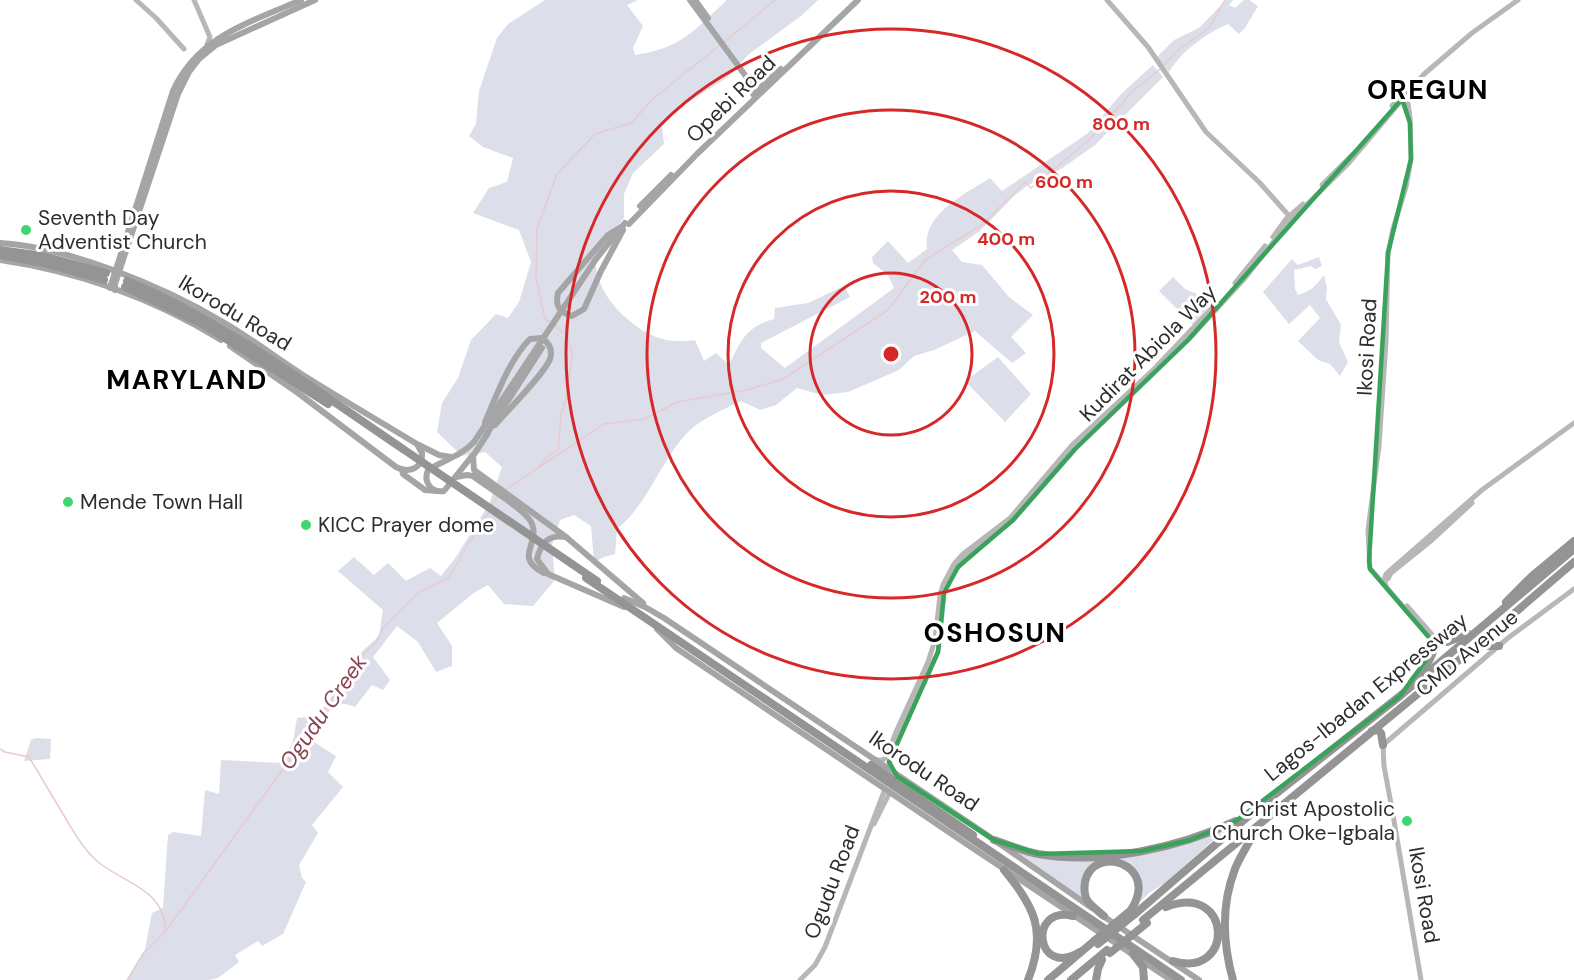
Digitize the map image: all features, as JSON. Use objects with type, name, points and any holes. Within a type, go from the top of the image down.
[{"type":"highway","name":"Ikorodu Road","points":[[0,250],[43,256],[107,275]]},
{"type":"highway","name":"Ikorodu Road","points":[[0,255],[107,275]]},
{"type":"highway","name":"Ikorodu Road","points":[[127,285],[194,312],[239,339],[595,585],[1188,980]]},
{"type":"highway","name":"Ikorodu Road","points":[[127,285],[187,315],[243,349],[306,392],[402,452]]},
{"type":"highway","points":[[239,339],[256,343]]},
{"type":"highway","points":[[243,349],[251,359]]},
{"type":"highway","points":[[302,375],[318,392]]},
{"type":"highway","points":[[285,384],[306,392]]},
{"type":"highway","points":[[1498,613],[1515,592],[1574,541]]},
{"type":"highway","name":"Lagos-Ibadan Expressway","points":[[1096,943],[1259,807],[1400,696],[1574,549]]},
{"type":"highway","name":"Lagos-Ibadan Expressway","points":[[1108,951],[1574,562]]},
{"type":"highway","points":[[1533,583],[1542,584],[1537,594]]},
{"type":"highway","name":"Ikorodu Road","points":[[595,585],[624,598],[1181,980]]},
{"type":"highway","points":[[1380,712],[1384,697],[1400,696],[1432,654],[1434,639],[1442,642],[1453,640],[1482,626]]},
{"type":"highway","points":[[1476,646],[1499,646]]},
{"type":"highway","points":[[1371,732],[1380,731],[1383,745]]},
{"type":"highway","points":[[915,798],[933,800]]},
{"type":"highway","points":[[915,798],[925,815]]},
{"type":"highway","points":[[994,840],[1026,851],[1049,855],[1109,855],[1142,851],[1179,843],[1236,821],[1259,807]]},
{"type":"highway","points":[[1133,912],[1222,836],[1236,821]]},
{"type":"highway","points":[[1145,922],[1252,836],[1265,821]]},
{"type":"highway","points":[[1233,980],[1226,952],[1226,903],[1235,868],[1252,836]]},
{"type":"highway","points":[[1104,916],[1088,901],[1084,884],[1095,866],[1106,861],[1124,864],[1138,879],[1139,895],[1133,912]]},
{"type":"highway","points":[[1004,870],[1024,895],[1034,916],[1037,948],[1028,980]]},
{"type":"highway","points":[[1166,907],[1181,902],[1199,904],[1212,915],[1218,933],[1214,951],[1205,959],[1190,964],[1173,962]]},
{"type":"highway","points":[[1073,916],[1060,914],[1053,917],[1043,928],[1042,940],[1046,950],[1058,958],[1066,959],[1096,943]]},
{"type":"highway","points":[[1055,980],[1096,943]]},
{"type":"highway","points":[[1096,980],[1098,969],[1108,951]]},
{"type":"highway","points":[[1071,980],[1108,951]]},
{"type":"highway","points":[[1048,980],[1080,952]]},
{"type":"highway","points":[[1133,954],[1143,967],[1144,980]]},
{"type":"highway","points":[[1077,980],[1102,960]]},
{"type":"main road","points":[[136,0],[184,49]]},
{"type":"main road","points":[[195,0],[210,37],[207,45]]},
{"type":"main road","points":[[165,125],[183,82],[194,64],[214,47],[301,0]]},
{"type":"main road","points":[[107,275],[122,257],[178,82],[194,57],[220,37],[315,0]]},
{"type":"main road","points":[[690,0],[696,4],[750,79],[755,93]]},
{"type":"main road","name":"Opebi Road","points":[[624,226],[853,0]]},
{"type":"main road","name":"Opebi Road","points":[[624,226],[651,193],[765,83],[858,0]]},
{"type":"main road","points":[[1107,0],[1148,47],[1206,132],[1259,182],[1289,219]]},
{"type":"main road","name":"Kudirat Abiola Way","points":[[897,776],[889,762],[899,734],[938,652],[944,596],[951,576],[966,557],[1013,520],[1072,445],[1148,375],[1192,330],[1289,219],[1353,155],[1401,97],[1442,54],[1511,0]]},
{"type":"main road","name":"Kudirat Abiola Way","points":[[1401,97],[1445,55],[1518,0]]},
{"type":"main road","points":[[210,37],[220,37]]},
{"type":"main road","points":[[750,79],[758,84],[765,83]]},
{"type":"main road","name":"Ikosi Road","points":[[1385,578],[1370,568],[1368,526],[1379,446],[1386,341],[1388,253],[1392,229],[1408,178],[1411,159],[1409,109],[1401,97]]},
{"type":"main road","points":[[624,226],[584,309],[572,316],[563,313],[559,310],[556,301],[558,293],[608,235],[624,226]]},
{"type":"main road","points":[[483,433],[624,226]]},
{"type":"main road","points":[[477,444],[428,470],[425,477],[426,483],[437,491],[444,491],[460,476],[472,459],[483,433],[596,259],[624,226]]},
{"type":"main road","name":"Ikorodu Road","points":[[0,243],[47,251],[127,285],[251,359],[402,470],[403,474],[425,490],[437,491]]},
{"type":"main road","points":[[112,289],[107,275],[112,262],[122,257]]},
{"type":"main road","points":[[122,257],[127,285]]},
{"type":"main road","name":"Ikorodu Road","points":[[0,260],[107,275]]},
{"type":"main road","name":"Ikorodu Road","points":[[107,275],[112,289],[127,285],[202,310],[302,375],[417,444],[452,457]]},
{"type":"main road","points":[[534,338],[546,341],[550,345],[551,352],[547,365],[483,433],[508,374],[524,345],[534,338]]},
{"type":"main road","points":[[1434,639],[1385,578],[1432,540],[1484,492],[1574,425]]},
{"type":"main road","points":[[402,470],[413,469],[420,464],[422,453],[417,444]]},
{"type":"main road","points":[[472,459],[474,470],[566,537],[645,607]]},
{"type":"main road","points":[[460,476],[473,476],[532,521],[534,532],[528,555],[531,564],[548,574],[595,585]]},
{"type":"main road","name":"Kudirat Abiola Way","points":[[875,760],[883,760],[887,756],[928,662],[937,629],[940,595],[948,574],[963,554],[1010,518],[1037,488]]},
{"type":"main road","points":[[548,574],[537,559],[541,546],[545,540],[552,537],[566,537]]},
{"type":"main road","name":"CMD Avenue","points":[[1383,745],[1499,646],[1574,589]]},
{"type":"main road","name":"Ikorodu Road","points":[[624,598],[645,607],[1200,980]]},
{"type":"main road","name":"Ikorodu Road","points":[[640,614],[676,648],[1171,980]]},
{"type":"main road","name":"Ikosi Road","points":[[1383,745],[1386,784],[1421,980]]},
{"type":"main road","name":"Ogudu Road","points":[[802,980],[815,965],[825,947],[887,790]]},
{"type":"highlighted area","points":[[1402,99],[1410,123],[1411,159],[1388,253],[1369,561],[1370,569],[1433,642],[1434,649],[1400,696],[1236,821],[1190,840],[1142,851],[1039,854],[994,840],[897,776],[889,762],[938,652],[944,593],[958,567],[1013,520],[1075,449],[1188,340]]},
{"type":"shaded area","points":[[545,0],[638,0],[627,5],[643,26],[633,48],[635,55],[676,43],[727,0],[818,0],[801,16],[749,54],[728,77],[674,111],[662,127],[664,144],[633,173],[624,194],[624,218],[606,240],[597,259],[596,265],[602,288],[627,319],[648,334],[659,338],[677,341],[695,340],[704,361],[716,353],[729,365],[737,348],[751,330],[774,319],[775,308],[808,303],[844,286],[850,297],[761,343],[761,348],[785,368],[894,288],[888,275],[873,263],[872,257],[888,241],[908,263],[927,249],[927,237],[931,225],[947,206],[990,178],[1002,191],[1087,134],[1123,92],[1153,65],[1163,77],[1095,145],[1061,169],[1028,185],[980,231],[952,250],[962,262],[982,265],[1009,297],[1033,315],[1011,337],[1026,353],[1012,363],[975,331],[934,350],[914,356],[899,370],[848,392],[822,395],[797,388],[776,405],[760,410],[741,401],[700,423],[678,443],[638,507],[617,529],[615,554],[594,562],[591,526],[574,515],[560,520],[552,545],[555,580],[533,606],[504,604],[488,585],[475,592],[437,623],[452,646],[452,666],[436,672],[418,642],[397,626],[373,657],[390,680],[383,690],[372,685],[355,707],[334,704],[309,739],[336,756],[328,772],[343,787],[312,825],[318,833],[299,865],[302,878],[306,882],[283,934],[262,946],[258,941],[235,955],[239,962],[218,978],[209,980],[126,980],[145,949],[152,913],[163,908],[168,835],[173,832],[201,836],[205,790],[219,794],[221,760],[281,763],[293,741],[297,718],[317,716],[329,701],[354,659],[379,636],[383,610],[338,571],[354,557],[374,575],[388,563],[406,581],[430,568],[441,576],[456,557],[489,504],[502,467],[485,452],[462,456],[437,432],[442,403],[458,378],[471,340],[496,314],[508,318],[519,302],[531,262],[519,230],[473,213],[489,188],[507,182],[513,158],[483,147],[469,136],[476,124],[479,91],[497,38],[508,24]]},
{"type":"shaded area","points":[[1226,0],[1233,0],[1229,5],[1235,8],[1244,0],[1249,0],[1258,6],[1239,34],[1228,24],[1219,28],[1187,50],[1169,72],[1157,57],[1174,40],[1199,28]]},
{"type":"shaded area","points":[[1319,257],[1322,266],[1315,269],[1311,266],[1294,270],[1295,289],[1298,295],[1306,292],[1324,275],[1327,288],[1326,299],[1341,325],[1339,342],[1348,362],[1340,376],[1330,364],[1318,360],[1298,341],[1320,318],[1310,305],[1289,324],[1263,292],[1292,259],[1298,265]]},
{"type":"shaded area","points":[[1173,277],[1185,289],[1202,296],[1209,306],[1193,325],[1159,291]]},
{"type":"shaded area","points":[[998,357],[1031,394],[1005,422],[965,381]]},
{"type":"shaded area","points":[[51,739],[50,759],[24,761],[31,740]]},
{"type":"shaded area","points":[[1226,829],[1140,902],[1141,887],[1138,877],[1118,860],[1088,870],[1085,900],[1010,848],[1096,858]]},
{"type":"waterway","points":[[724,42],[775,0]]},
{"type":"waterway","points":[[1163,66],[1181,48],[1210,27],[1225,0]]},
{"type":"waterway","points":[[550,322],[545,319],[536,278],[537,229],[557,174],[595,134],[631,123],[654,98],[720,45]]},
{"type":"waterway","points":[[505,490],[604,424],[645,419],[677,402],[747,390],[783,379],[888,310],[925,260],[983,224],[1025,182],[1031,188],[1089,140],[1133,91],[1160,69]]},
{"type":"waterway","points":[[538,468],[545,459],[558,450],[561,414],[566,399],[572,356],[568,336],[554,325]]},
{"type":"waterway","name":"Ogudu Creek","points":[[492,506],[497,497]]},
{"type":"waterway","name":"Ogudu Creek","points":[[128,980],[142,955],[165,932],[320,718],[357,660],[376,642],[383,628],[419,592],[449,578],[490,510]]},
{"type":"waterway","points":[[0,749],[29,757],[85,848],[107,868],[150,895],[158,904],[163,915],[165,929]]},
{"type":"place","name":"Seventh Day Adventist Church","points":[[26,230]]},
{"type":"place","name":"Mende Town Hall","points":[[68,502]]},
{"type":"place","name":"KICC Prayer dome","points":[[306,525]]},
{"type":"place","name":"Christ Apostolic Church Oke-Igbala","points":[[1407,821]]},
{"type":"district","name":"OREGUN","points":[[1428,89]]},
{"type":"district","name":"MARYLAND","points":[[187,379]]},
{"type":"district","name":"OSHOSUN","points":[[995,632]]}]
